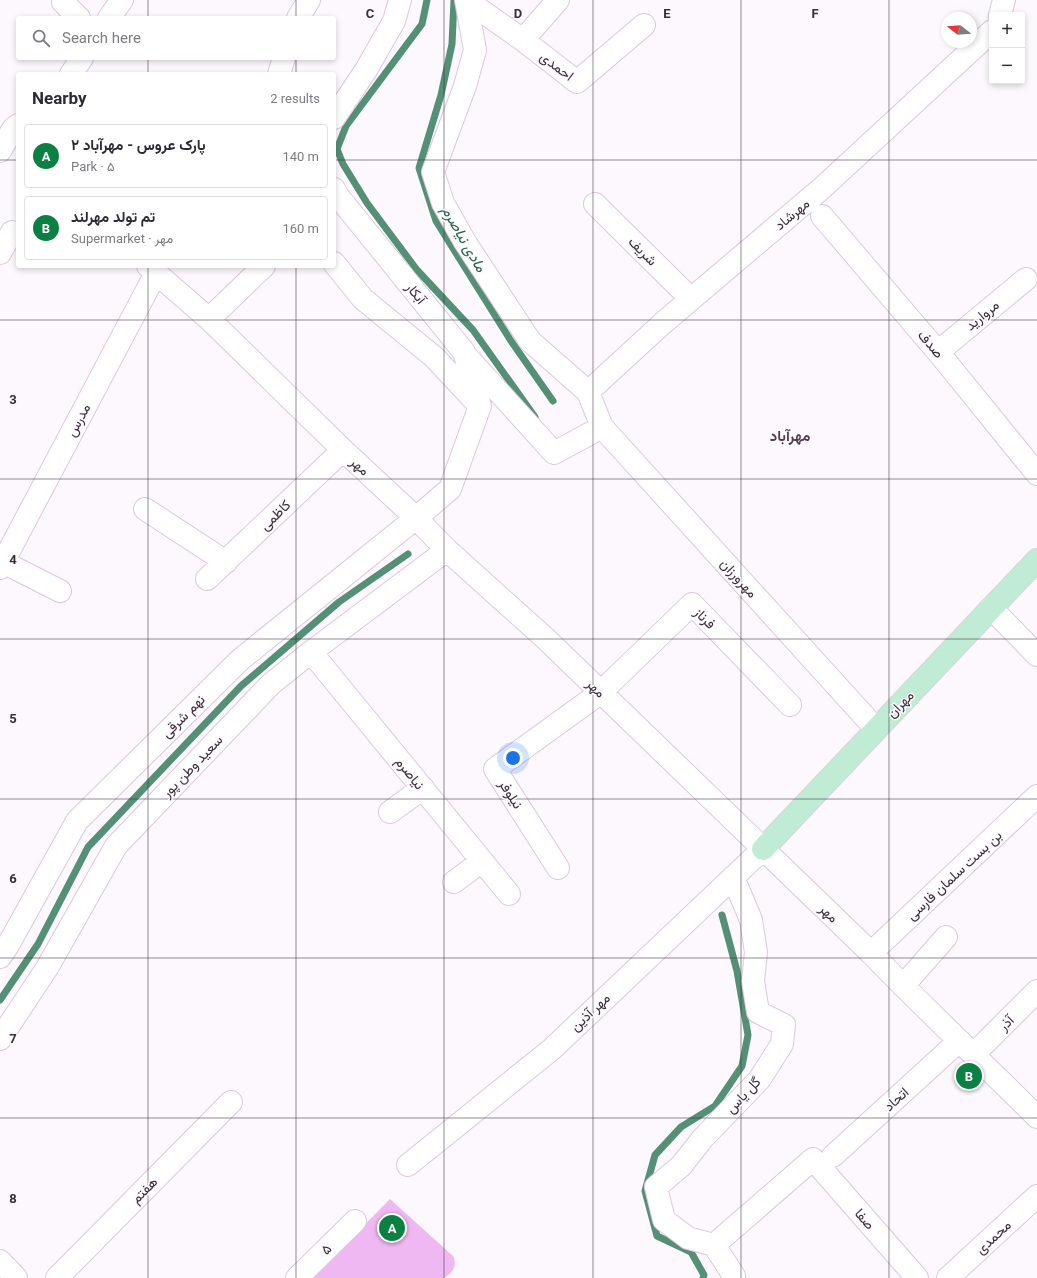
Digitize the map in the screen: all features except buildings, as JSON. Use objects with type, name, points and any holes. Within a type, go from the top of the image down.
[{"type":"main road","name":"مهران","points":[[763,849],[1037,560]]},
{"type":"street","points":[[110,16],[122,0]]},
{"type":"street","points":[[299,16],[309,0]]},
{"type":"street","points":[[336,115],[366,70],[394,21],[400,0]]},
{"type":"street","points":[[464,352],[554,453],[602,427],[588,392],[530,341],[465,242],[444,203],[432,172],[465,86],[475,50],[466,0]]},
{"type":"street","name":"احمدی","points":[[466,0],[523,40],[577,82],[644,25]]},
{"type":"street","points":[[523,40],[558,0]]},
{"type":"street","points":[[1001,12],[1004,0]]},
{"type":"street","points":[[63,2],[76,16]]},
{"type":"street","name":"مهرشاد","points":[[588,392],[663,323],[821,189],[989,35]]},
{"type":"street","points":[[72,72],[81,60]]},
{"type":"street","points":[[280,72],[283,60]]},
{"type":"street","points":[[0,151],[16,127]]},
{"type":"street","points":[[0,160],[16,156]]},
{"type":"street","name":"آبکار","points":[[336,195],[464,352],[480,406]]},
{"type":"street","name":"شریف","points":[[595,204],[691,299]]},
{"type":"street","name":"صدف","points":[[822,216],[938,352],[1037,474]]},
{"type":"street","points":[[0,253],[10,230]]},
{"type":"street","points":[[336,265],[363,299],[434,357],[480,406],[450,489],[416,518]]},
{"type":"street","points":[[209,319],[262,268]]},
{"type":"street","name":"مهر","points":[[152,270],[209,319],[343,450],[416,518],[447,550],[546,639],[600,693],[871,953],[1037,1117]]},
{"type":"street","name":"مدرس","points":[[2,565],[152,270]]},
{"type":"street","name":"مروارید","points":[[938,352],[1026,279]]},
{"type":"street","name":"مهرورزان","points":[[602,427],[876,729]]},
{"type":"street","name":"کاظمی","points":[[207,580],[343,450]]},
{"type":"street","points":[[145,509],[226,562]]},
{"type":"street","name":"نهم شرقی","points":[[2,949],[77,820],[241,658],[416,518]]},
{"type":"street","name":"سعید وطن پور","points":[[0,1039],[47,968],[116,846],[271,684],[311,652],[447,550]]},
{"type":"street","points":[[2,565],[60,591]]},
{"type":"street","name":"فرناز","points":[[600,693],[692,604],[790,705]]},
{"type":"street","points":[[991,608],[1037,655]]},
{"type":"street","name":"نیاصرم","points":[[311,652],[509,894]]},
{"type":"street","name":"نیلوفر","points":[[558,868],[495,769],[600,693]]},
{"type":"street","points":[[390,812],[423,788]]},
{"type":"street","name":"بن بست سلمان فارسی","points":[[871,953],[1037,796]]},
{"type":"street","name":"مهر آذین","points":[[408,1165],[552,1048],[763,849]]},
{"type":"street","points":[[454,882],[482,861]]},
{"type":"street","name":"گل یاس","points":[[714,1245],[688,1238],[664,1220],[656,1187],[681,1166],[703,1138],[758,1080],[782,1044],[784,1025],[758,1012],[753,981],[756,952],[751,920],[733,877]]},
{"type":"street","points":[[903,986],[946,937]]},
{"type":"street","name":"آذر","points":[[967,1048],[1037,991]]},
{"type":"street","name":"اتحاد","points":[[714,1245],[823,1158],[967,1048]]},
{"type":"street","name":"هفتم","points":[[57,1278],[231,1102]]},
{"type":"street","name":"صفا","points":[[823,1158],[917,1278]]},
{"type":"street","name":"محمدی","points":[[948,1278],[1037,1196]]},
{"type":"street","name":"۵","points":[[297,1278],[355,1221]]},
{"type":"street","points":[[714,1245],[732,1277]]},
{"type":"street","points":[[0,1261],[16,1278]]},
{"type":"shaded area","points":[[390,1199],[454,1257],[455,1264],[450,1274],[444,1278],[312,1278]]},
{"type":"waterway","points":[[427,0],[422,24],[346,126],[337,149],[343,164],[367,203],[417,270],[473,330],[535,417]]},
{"type":"waterway","name":"مادی نیاصرم","points":[[454,0],[452,44],[441,95],[419,168],[436,221],[511,341],[553,401]]},
{"type":"waterway","points":[[0,1000],[38,944],[88,847],[241,686],[339,602],[408,554]]},
{"type":"waterway","points":[[703,1278],[704,1275],[691,1252],[657,1236],[645,1191],[655,1155],[681,1127],[715,1106],[742,1066],[748,1035],[737,971],[722,915]]},
{"type":"place","name":"تم تولد مهرلند","points":[[969,1076]]},
{"type":"place","name":"پارک عروس - مهرآباد ۲","points":[[392,1228]]},
{"type":"district","name":"مهرآباد","points":[[790,436]]}]
